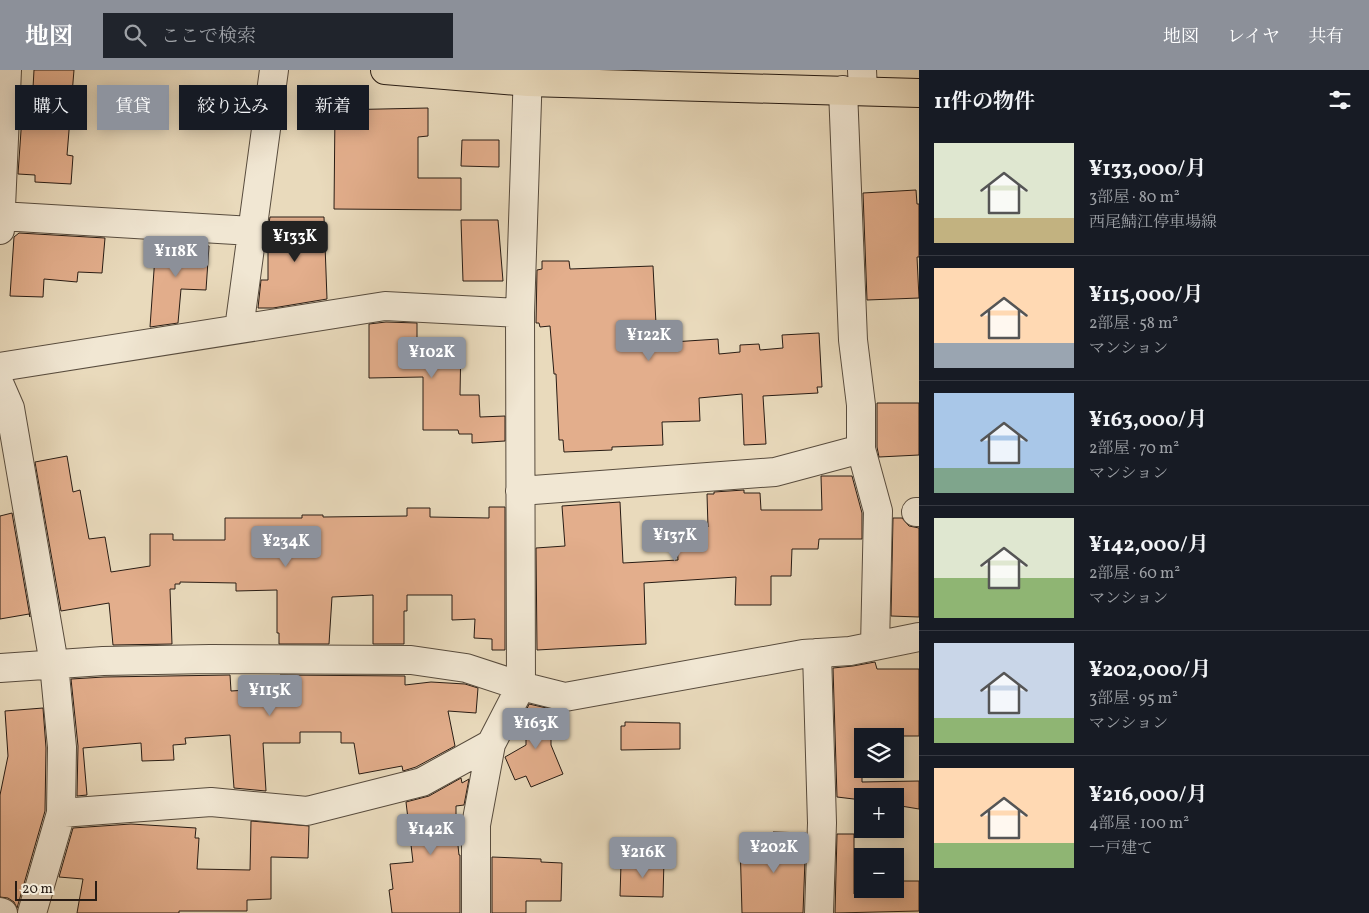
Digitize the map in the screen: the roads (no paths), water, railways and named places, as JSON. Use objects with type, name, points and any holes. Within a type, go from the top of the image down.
[{"type":"main road","points":[[385,70],[528,76],[856,83],[919,93]]},
{"type":"street","points":[[7,70],[0,221],[252,231]]},
{"type":"street","points":[[239,330],[274,70]]},
{"type":"street","points":[[476,913],[476,825],[491,744],[521,686],[520,313],[528,76]]},
{"type":"street","points":[[856,83],[853,340],[861,405],[861,449],[878,511],[875,646]]},
{"type":"street","points":[[0,367],[385,306],[520,313]]},
{"type":"street","points":[[0,386],[10,408],[54,664],[62,747],[61,813],[32,913]]},
{"type":"street","points":[[520,491],[776,472],[861,449]]},
{"type":"street","points":[[0,668],[54,664],[210,659],[411,660],[466,668],[521,686],[565,697],[803,654],[850,651],[919,637]]},
{"type":"street","points":[[817,653],[822,823],[819,913]]},
{"type":"street","points":[[61,813],[211,802],[307,812],[422,782],[491,744]]},
{"type":"street","points":[[0,912],[4,913]]}]
